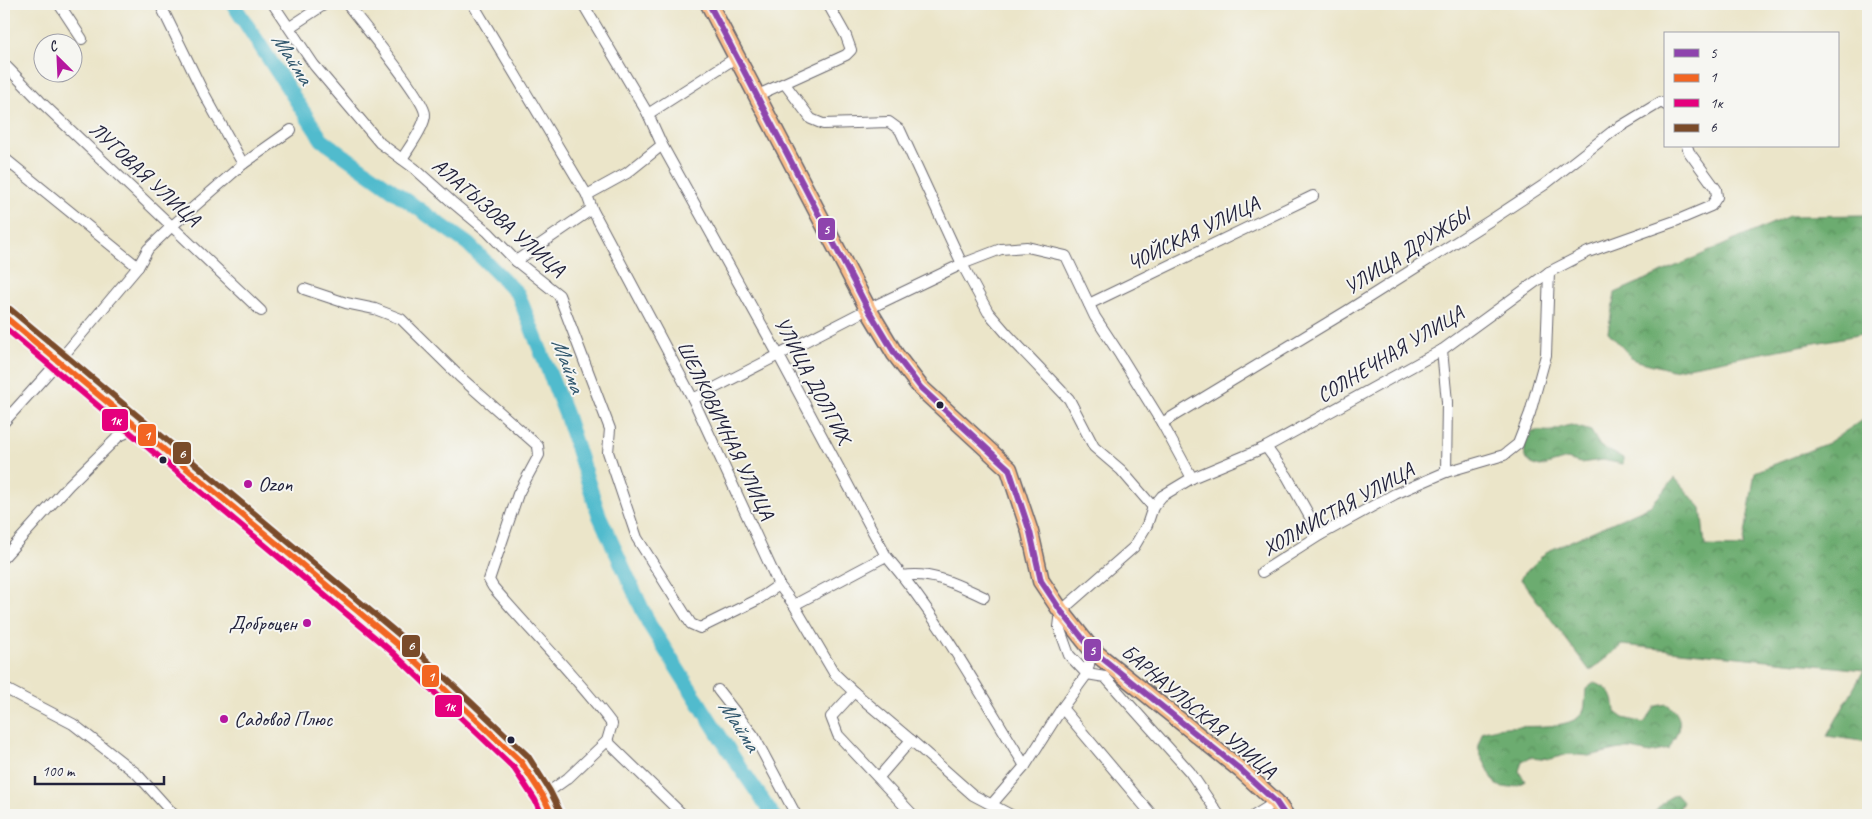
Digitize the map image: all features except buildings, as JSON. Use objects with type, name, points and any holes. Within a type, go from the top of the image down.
[{"type":"main road","name":"БАРНАУЛЬСКАЯ УЛИЦА","points":[[709,4],[868,309],[895,354],[921,388],[1009,469],[1030,532],[1041,581],[1061,611],[1092,650],[1241,770],[1280,809]]},
{"type":"street","points":[[60,4],[78,32]]},
{"type":"street","points":[[160,4],[202,90],[243,164]]},
{"type":"street","name":"АЛАГЫЗОВА УЛИЦА","points":[[273,4],[314,65],[380,142],[488,232],[516,261],[559,295],[610,429],[608,452],[637,538],[691,624],[700,628],[757,600],[779,584]]},
{"type":"street","points":[[290,27],[325,4]]},
{"type":"street","points":[[347,4],[408,84],[425,113],[424,122],[402,159]]},
{"type":"street","name":"ШЕЛКОВИЧНАЯ УЛИЦА","points":[[473,4],[587,195],[592,209],[693,399],[779,584],[794,605],[834,673],[973,795],[1011,815]]},
{"type":"street","name":"УЛИЦА ДОЛГИХ","points":[[583,4],[648,114],[662,145],[779,356],[886,556],[903,576],[932,617],[1026,766]]},
{"type":"street","points":[[758,95],[846,55],[851,50],[846,36],[828,4]]},
{"type":"street","points":[[648,114],[737,57]]},
{"type":"street","name":"ЛУГОВАЯ УЛИЦА","points":[[4,64],[40,101],[262,311]]},
{"type":"street","points":[[785,84],[812,119],[823,124],[889,122],[900,130],[962,264],[988,312],[1070,399],[1094,447],[1121,470],[1153,506]]},
{"type":"street","name":"УЛИЦА ДРУЖБЫ","points":[[1162,423],[1347,311],[1491,220],[1544,185],[1613,131],[1664,102]]},
{"type":"street","points":[[4,422],[58,362],[138,267],[148,249],[243,164],[291,130]]},
{"type":"street","points":[[587,195],[627,172],[662,145]]},
{"type":"street","name":"СОЛНЕЧНАЯ УЛИЦА","points":[[1061,611],[1134,547],[1147,525],[1153,506],[1162,496],[1192,478],[1266,447],[1442,350],[1549,272],[1588,252],[1678,220],[1711,206],[1718,197],[1716,189],[1688,148]]},
{"type":"street","points":[[4,158],[138,267]]},
{"type":"street","name":"ЧОЙСКАЯ УЛИЦА","points":[[1089,304],[1312,196]]},
{"type":"street","points":[[516,261],[592,209]]},
{"type":"street","points":[[693,399],[868,309],[962,264],[1000,249],[1027,247],[1066,256],[1095,317],[1162,423],[1192,478]]},
{"type":"street","name":"ХОЛМИСТАЯ УЛИЦА","points":[[1262,572],[1320,535],[1396,494],[1446,472],[1504,455],[1518,444],[1530,413],[1546,355],[1549,272]]},
{"type":"street","points":[[304,289],[346,303],[375,309],[401,319],[460,377],[538,446],[539,455],[518,494],[489,580],[524,624],[592,698],[612,724],[607,741],[568,778],[543,796]]},
{"type":"street","points":[[4,316],[396,644],[521,762],[543,796],[552,815]]},
{"type":"street","points":[[1442,350],[1447,402],[1446,472]]},
{"type":"street","points":[[4,557],[69,485],[120,436],[138,428]]},
{"type":"street","points":[[1266,447],[1287,476],[1320,535]]},
{"type":"street","points":[[794,605],[886,556]]},
{"type":"street","points":[[903,576],[916,574],[948,581],[984,597]]},
{"type":"street","points":[[1061,611],[1059,627],[1068,655],[1087,674],[1105,678],[1190,772],[1219,815]]},
{"type":"street","points":[[992,804],[1026,766],[1062,708],[1087,674],[1092,650]]},
{"type":"street","points":[[4,688],[74,724],[137,774],[174,815]]},
{"type":"street","points":[[718,690],[754,736],[796,815]]},
{"type":"street","points":[[854,692],[831,717],[838,735],[913,815]]},
{"type":"street","points":[[1062,708],[1152,815]]},
{"type":"street","points":[[879,777],[912,740]]},
{"type":"street","points":[[607,741],[683,815]]},
{"type":"street","points":[[1255,815],[1280,809]]},
{"type":"green space","points":[[1865,215],[1868,217],[1868,333],[1672,370],[1634,360],[1608,332],[1615,293],[1789,216]]},
{"type":"green space","points":[[1868,416],[1868,742],[1827,736],[1864,670],[1622,645],[1590,671],[1520,578],[1546,552],[1650,506],[1675,478],[1701,508],[1705,546],[1743,547],[1755,472],[1828,443]]},
{"type":"green space","points":[[1571,425],[1591,431],[1600,446],[1623,458],[1623,464],[1603,460],[1580,463],[1567,459],[1540,467],[1533,465],[1525,458],[1525,442],[1529,435],[1538,431],[1552,431]]},
{"type":"green space","points":[[1594,683],[1604,687],[1610,693],[1614,701],[1615,712],[1623,718],[1644,723],[1656,706],[1667,704],[1673,709],[1679,720],[1679,725],[1669,749],[1650,753],[1620,749],[1589,756],[1569,754],[1550,759],[1531,757],[1522,761],[1519,771],[1525,781],[1511,787],[1496,785],[1480,754],[1478,745],[1483,731],[1503,727],[1559,725],[1569,722],[1583,712],[1586,689]]},
{"type":"green space","points":[[1676,794],[1683,802],[1678,811],[1681,815],[1652,815],[1667,799]]},
{"type":"waterway","name":"Майма","points":[[233,4],[322,140],[468,244],[518,294],[566,415],[599,515],[649,624],[735,760],[773,815]]},
{"type":"transit line","name":"5","points":[[709,4],[868,309],[895,354],[921,388],[1009,469],[1030,532],[1041,581],[1061,611],[1092,650],[1241,770],[1276,802],[1285,815]]},
{"type":"transit line","name":"6","points":[[10,309],[403,638],[528,756],[560,811]]},
{"type":"transit line","name":"1","points":[[4,316],[397,644],[521,762],[543,796],[552,815]]},
{"type":"transit line","name":"1к","points":[[4,327],[391,651],[514,768],[535,800],[542,815]]},
{"type":"place","name":"Ozon","points":[[248,484]]},
{"type":"place","name":"Доброцен","points":[[307,623]]},
{"type":"place","name":"Садовод Плюс","points":[[224,719]]}]
